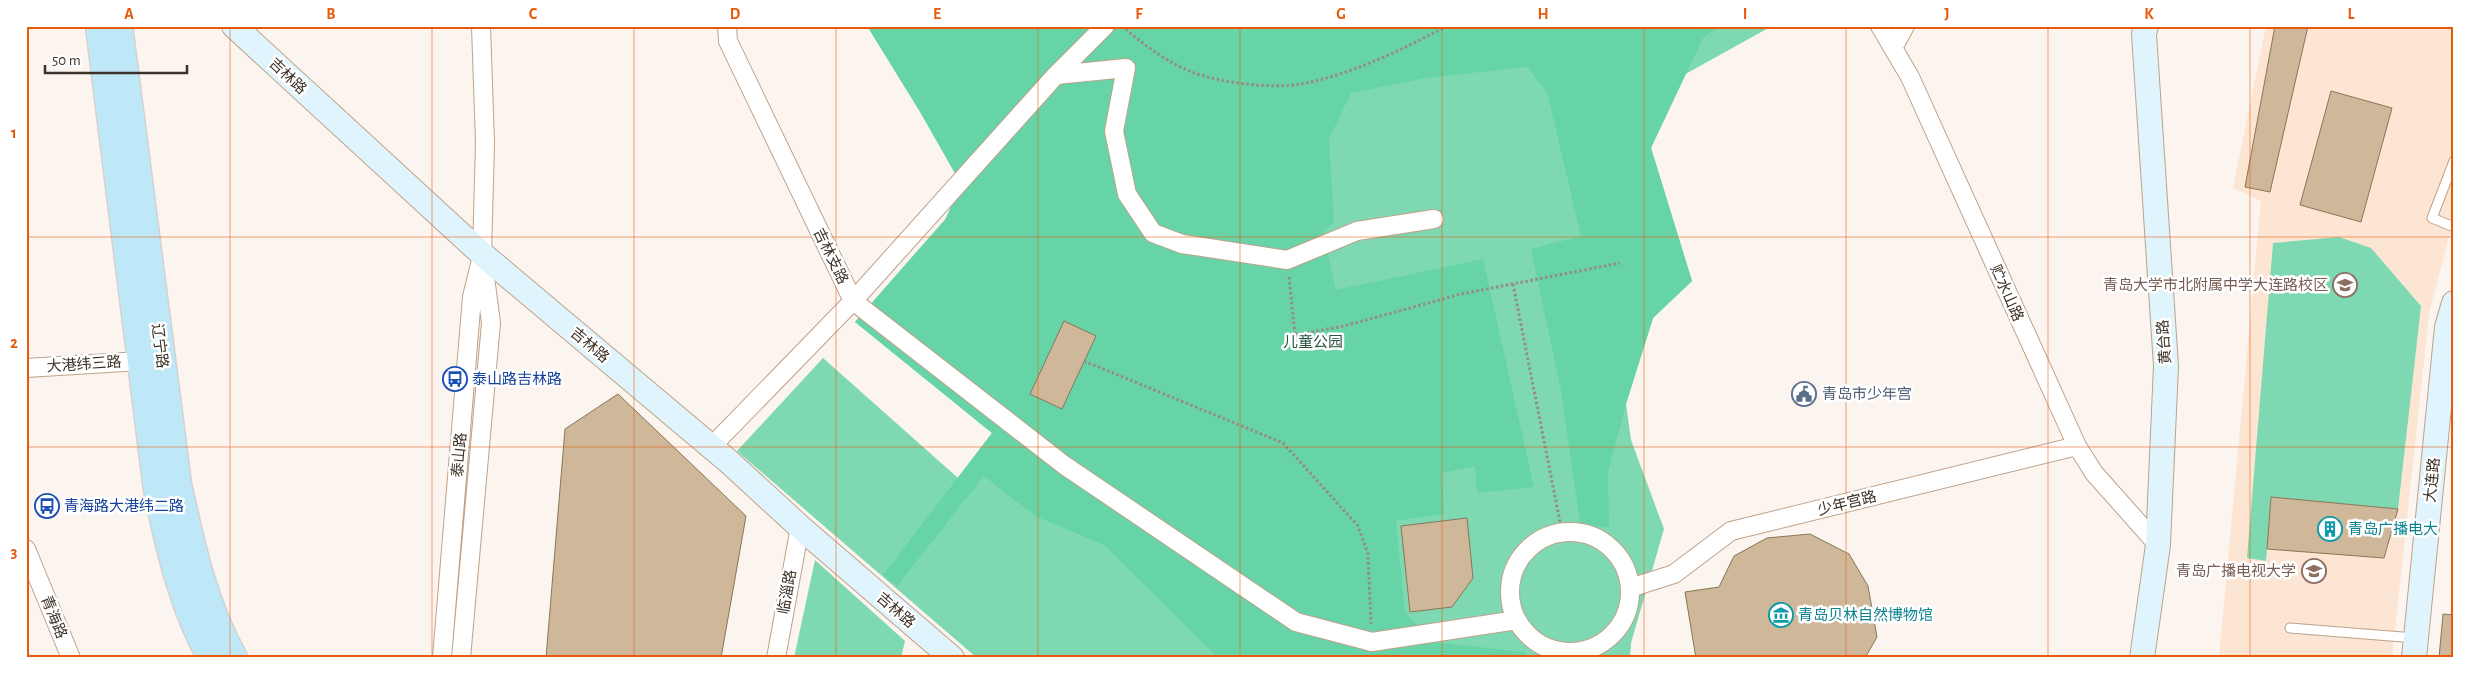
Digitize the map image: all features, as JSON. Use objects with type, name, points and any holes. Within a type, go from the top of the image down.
[{"type":"main road","name":"辽宁路","points":[[99,26],[157,490],[172,562],[198,634],[211,658]]},
{"type":"main road","name":"辽宁路","points":[[119,26],[178,484],[194,560],[219,630],[234,658]]},
{"type":"street","name":"吉林路","points":[[234,26],[482,254],[711,447],[800,527],[952,658]]},
{"type":"street","name":"泰山路","points":[[461,658],[491,323],[482,254],[485,143],[481,26]]},
{"type":"street","name":"吉林支路","points":[[711,447],[853,301],[728,41],[728,26]]},
{"type":"street","points":[[1105,26],[1056,75],[853,301],[1064,465],[1296,622],[1372,642],[1517,620]]},
{"type":"street","name":"贮水山路","points":[[1880,26],[1910,77],[2077,446],[2094,473],[2158,545]]},
{"type":"street","points":[[1893,48],[1905,26]]},
{"type":"street","name":"黄台路","points":[[2142,658],[2158,545],[2166,366],[2144,34],[2146,26]]},
{"type":"street","points":[[1056,75],[1126,68],[1114,131],[1127,194],[1153,233],[1182,244],[1287,260],[1357,231],[1434,219]]},
{"type":"street","name":"泰山路","points":[[442,658],[472,297],[482,254]]},
{"type":"street","name":"大连路","points":[[2415,648],[2447,327],[2454,303]]},
{"type":"street","name":"大港纬三路","points":[[26,368],[141,361]]},
{"type":"street","name":"少年宫路","points":[[1630,588],[1674,574],[1731,531],[2077,446]]},
{"type":"street","name":"临淄路","points":[[776,658],[800,527]]},
{"type":"street","points":[[1562,532],[1582,533],[1600,540],[1615,552],[1625,569],[1630,588],[1628,606],[1617,628],[1598,645],[1582,654],[1562,652],[1544,646],[1528,636],[1517,620],[1510,602],[1510,582],[1516,564],[1528,548],[1544,537],[1562,532]]},
{"type":"street","name":"青海路","points":[[26,548],[71,658]]},
{"type":"lane","points":[[2454,161],[2432,218],[2454,227]]},
{"type":"lane","points":[[2290,628],[2415,648]]},
{"type":"path","points":[[1122,26],[1147,48],[1192,72],[1265,85],[1301,84],[1338,73],[1401,50],[1447,26]]},
{"type":"path","points":[[1287,260],[1295,335],[1344,326],[1461,294],[1620,263]]},
{"type":"path","points":[[1513,284],[1562,532]]},
{"type":"path","points":[[1084,361],[1283,443],[1358,526],[1368,554],[1372,642]]},
{"type":"shaded area","name":"青岛大学市北附属中学大连路校区","points":[[2266,26],[2454,26],[2454,217],[2429,314],[2392,658],[2219,658],[2261,201],[2233,188]]},
{"type":"green space","name":"儿童公园","points":[[867,26],[962,26],[965,28],[970,26],[1720,26],[1703,38],[1651,148],[1692,281],[1653,318],[1626,404],[1608,472],[1609,528],[1580,523],[1561,391],[1531,249],[1581,236],[1547,92],[1527,67],[1426,78],[1351,93],[1329,139],[1334,222],[1323,232],[1336,290],[1483,259],[1534,487],[1477,493],[1475,466],[1442,473],[1444,514],[1396,521],[1405,612],[1433,642],[1525,652],[1527,658],[1226,658],[1214,654],[1104,545],[1035,516],[984,476],[897,586],[883,575],[992,433],[855,322],[945,220],[961,184],[920,112]]},
{"type":"green space","name":"儿童公园","points":[[883,26],[1772,26],[1682,76],[1651,148],[1692,281],[1653,318],[1626,404],[1631,440],[1664,529],[1631,643],[1630,658],[977,658],[737,451],[823,358],[958,478],[992,433],[855,322],[976,184]]},
{"type":"green space","points":[[2339,237],[2371,248],[2421,306],[2398,509],[2271,497],[2266,561],[2247,558],[2273,243]]},
{"type":"green space","points":[[815,560],[905,641],[901,658],[794,658]]},
{"type":"building","points":[[2275,26],[2308,26],[2270,192],[2245,187]]},
{"type":"building","points":[[2331,91],[2392,108],[2361,222],[2300,205]]},
{"type":"building","points":[[1064,321],[1096,336],[1062,409],[1030,394]]},
{"type":"building","points":[[618,394],[746,516],[721,658],[546,658],[565,429]]},
{"type":"building","name":"青岛广播电大","points":[[2271,497],[2398,509],[2384,558],[2267,549]]},
{"type":"building","points":[[1467,518],[1473,578],[1452,607],[1410,612],[1401,526]]},
{"type":"building","name":"青岛贝林自然博物馆","points":[[1810,534],[1849,554],[1868,586],[1877,637],[1865,658],[1696,658],[1685,592],[1719,587],[1734,556],[1767,538]]},
{"type":"building","points":[[2443,614],[2454,615],[2454,658],[2439,658]]},
{"type":"place","name":"青岛大学市北附属中学大连路校区","points":[[2345,285]]},
{"type":"place","name":"泰山路吉林路","points":[[455,379]]},
{"type":"place","name":"青岛市少年宫","points":[[1804,394]]},
{"type":"place","name":"青海路大港纬二路","points":[[47,506]]},
{"type":"place","name":"青岛广播电大","points":[[2330,529]]},
{"type":"place","name":"青岛广播电视大学","points":[[2314,571]]},
{"type":"place","name":"青岛贝林自然博物馆","points":[[1781,615]]}]
